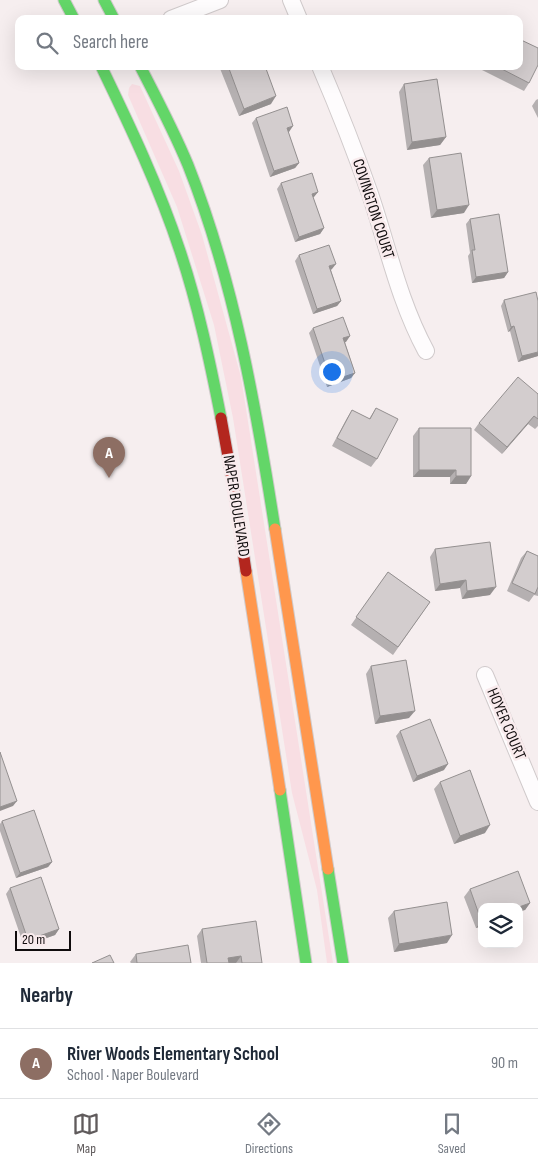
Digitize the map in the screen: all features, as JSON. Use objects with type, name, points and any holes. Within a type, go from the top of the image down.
[{"type":"main road","points":[[64,0],[72,15]]},
{"type":"main road","points":[[104,0],[112,15]]},
{"type":"main road","name":"NAPER BOULEVARD","points":[[103,70],[167,214],[189,281],[206,351],[234,490],[306,963]]},
{"type":"main road","points":[[142,70],[187,166],[207,222],[231,301],[248,372],[264,456],[343,963]]},
{"type":"street","points":[[181,15],[220,0]]},
{"type":"street","points":[[291,0],[297,15]]},
{"type":"street","name":"COVINGTON COURT","points":[[322,70],[344,123],[370,194],[407,314],[426,351]]},
{"type":"street","name":"HOYER COURT","points":[[485,675],[538,802]]},
{"type":"shaded area","points":[[132,84],[140,86],[179,171],[202,235],[241,377],[333,963],[327,963],[317,890],[292,793],[233,418],[214,325],[177,207],[128,95]]},
{"type":"building","points":[[523,41],[538,48],[538,65],[529,83],[504,70],[523,70]]},
{"type":"building","points":[[229,70],[266,70],[276,96],[244,109]]},
{"type":"building","points":[[437,79],[446,137],[412,142],[404,84]]},
{"type":"building","points":[[287,107],[293,126],[287,128],[299,163],[274,171],[256,118]]},
{"type":"building","points":[[461,153],[469,205],[437,210],[429,158]]},
{"type":"building","points":[[312,173],[318,192],[312,194],[324,228],[299,237],[281,183]]},
{"type":"building","points":[[499,214],[508,272],[476,277],[472,250],[475,250],[470,219]]},
{"type":"building","points":[[329,245],[336,264],[329,266],[341,301],[317,309],[299,255]]},
{"type":"building","points":[[536,292],[538,301],[538,352],[522,356],[514,326],[511,327],[504,300]]},
{"type":"building","points":[[343,317],[350,336],[343,338],[355,373],[331,381],[313,328]]},
{"type":"building","points":[[518,377],[538,394],[538,419],[534,416],[507,447],[479,423]]},
{"type":"building","points":[[376,408],[398,419],[377,459],[337,438],[352,410],[370,419]]},
{"type":"building","points":[[419,428],[471,428],[471,476],[456,476],[456,470],[419,470]]},
{"type":"building","points":[[490,542],[496,587],[467,591],[466,580],[440,584],[435,549]]},
{"type":"building","points":[[527,551],[538,556],[538,587],[535,594],[512,583]]},
{"type":"building","points":[[388,572],[430,602],[398,647],[356,617]]},
{"type":"building","points":[[406,660],[415,711],[380,716],[371,666]]},
{"type":"building","points":[[430,719],[448,764],[417,776],[400,731]]},
{"type":"building","points":[[0,752],[17,801],[0,807]]},
{"type":"building","points":[[470,770],[490,825],[460,836],[440,782]]},
{"type":"building","points":[[34,810],[52,862],[20,873],[2,821]]},
{"type":"building","points":[[518,871],[530,903],[523,906],[523,903],[478,903],[478,912],[470,889]]},
{"type":"building","points":[[41,877],[59,929],[28,940],[10,888]]},
{"type":"building","points":[[447,902],[452,935],[399,944],[394,911]]},
{"type":"building","points":[[256,921],[262,963],[242,963],[241,956],[228,958],[229,963],[207,963],[202,929]]},
{"type":"building","points":[[188,945],[191,963],[137,963],[136,954]]},
{"type":"building","points":[[110,955],[114,963],[92,963]]},
{"type":"traffic: fast","points":[[64,0],[72,15]]},
{"type":"traffic: fast","points":[[104,0],[112,15]]},
{"type":"traffic: fast","points":[[103,70],[133,134],[172,227],[203,334],[221,418]]},
{"type":"traffic: fast","points":[[142,70],[188,165],[218,254],[242,345],[275,529]]},
{"type":"traffic: fast","points":[[280,790],[306,963]]},
{"type":"traffic: fast","points":[[328,869],[343,963]]},
{"type":"traffic: slow","points":[[275,529],[328,869]]},
{"type":"traffic: slow","points":[[246,571],[280,790]]},
{"type":"traffic: jam","points":[[221,418],[246,571]]},
{"type":"place","name":"River Woods Elementary School","points":[[109,478]]}]
